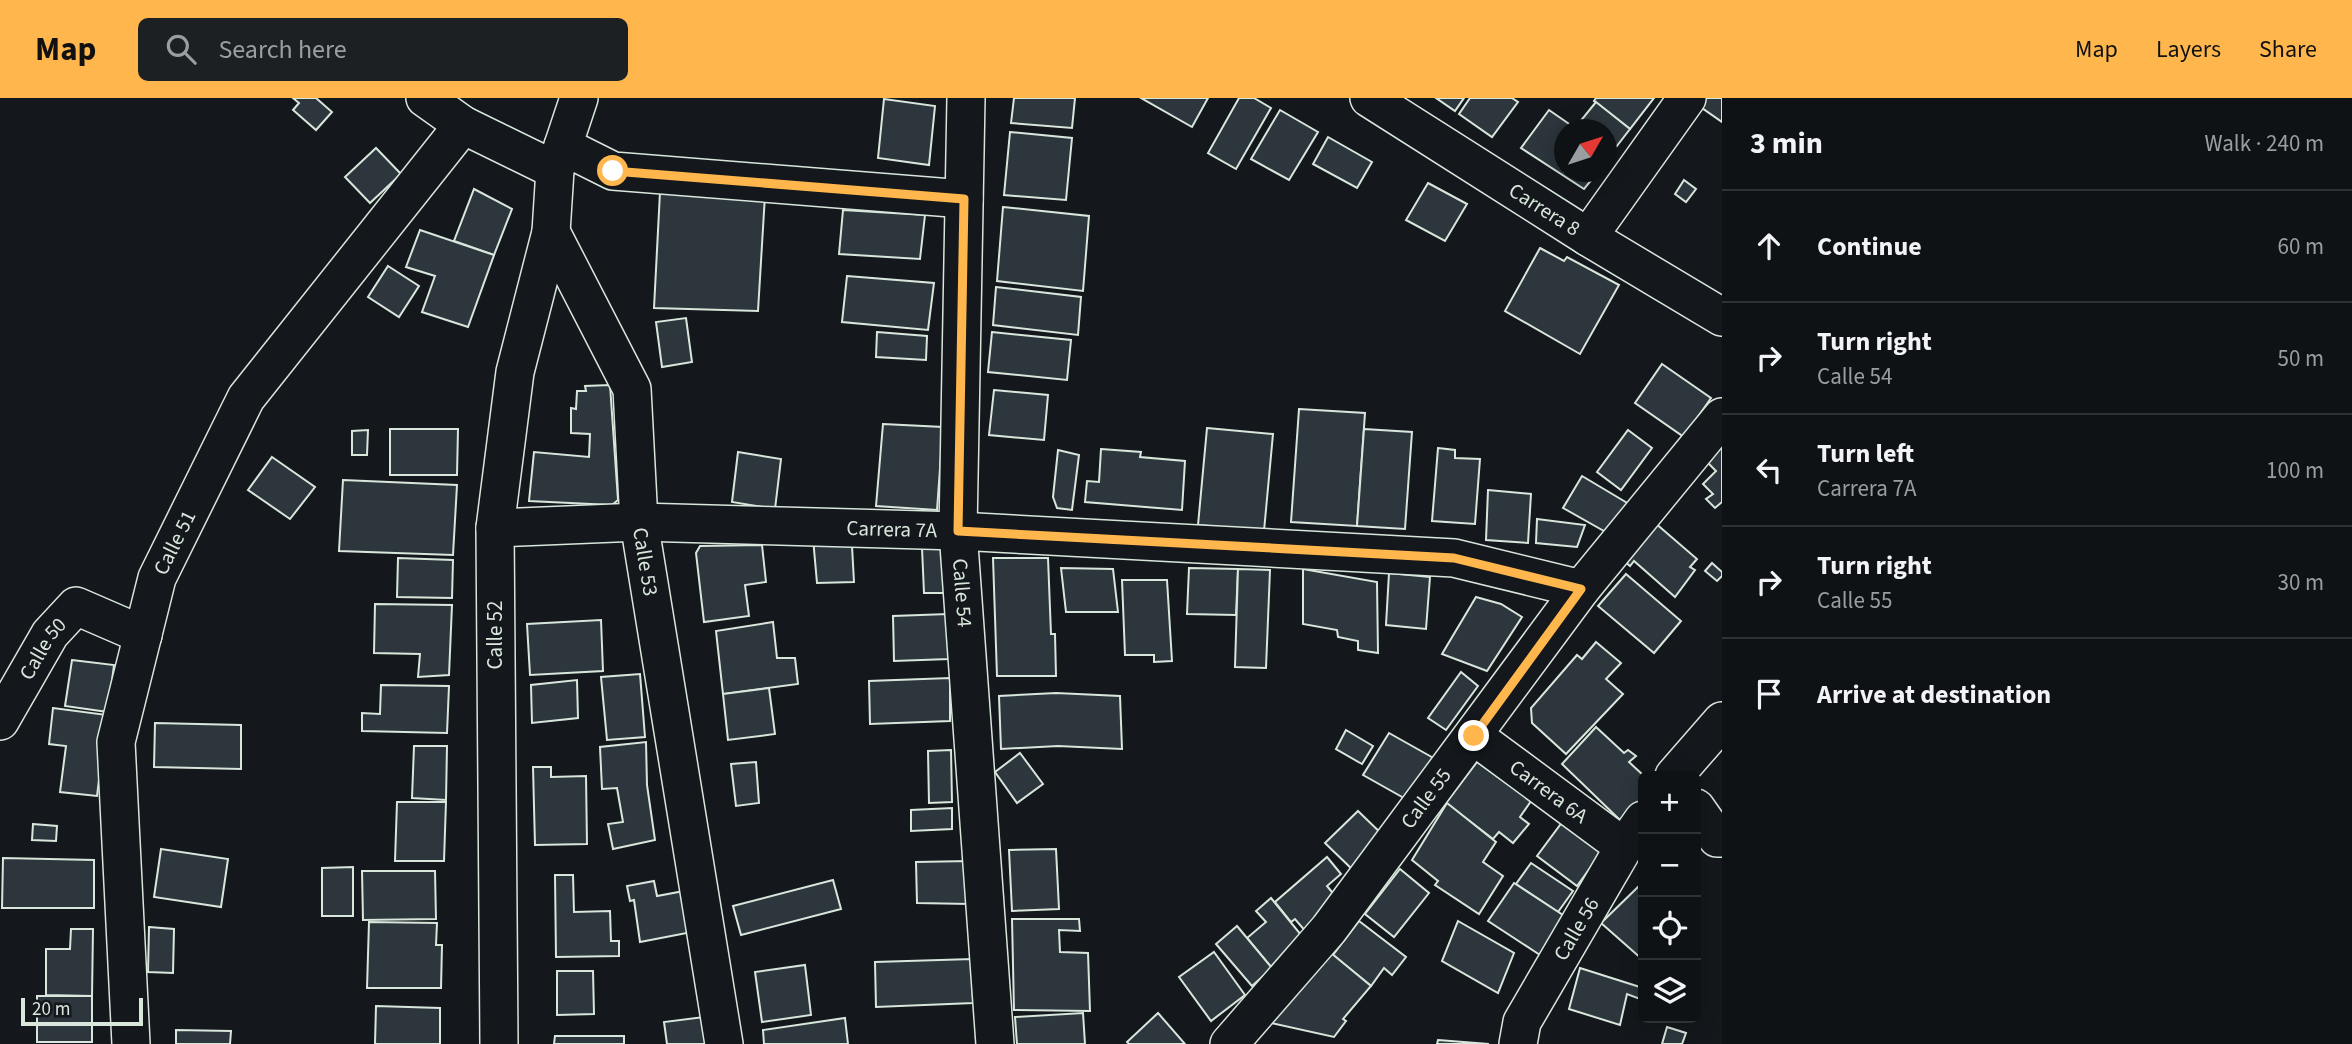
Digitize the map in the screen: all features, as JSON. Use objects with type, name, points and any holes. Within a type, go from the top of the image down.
[{"type":"street","points":[[425,98],[463,125],[559,158],[613,171],[964,199]]},
{"type":"street","points":[[551,232],[559,158],[579,98]]},
{"type":"street","name":"Calle 54","points":[[965,98],[958,531],[995,1044]]},
{"type":"street","points":[[1588,237],[1687,98]]},
{"type":"street","name":"Carrera 8","points":[[1379,100],[1588,237],[1722,317]]},
{"type":"street","name":"Calle 51","points":[[131,1044],[117,742],[157,578],[246,398],[463,125]]},
{"type":"street","name":"Calle 53","points":[[551,232],[632,389],[639,522],[724,1044]]},
{"type":"street","name":"Calle 52","points":[[499,1044],[495,527],[515,372],[551,232]]},
{"type":"street","name":"Calle 55","points":[[1229,1044],[1329,929],[1581,589],[1722,417]]},
{"type":"street","name":"Carrera 7A","points":[[495,527],[639,522],[958,531],[1454,558],[1581,589]]},
{"type":"street","name":"Calle 50","points":[[0,721],[50,634],[76,606],[143,635]]},
{"type":"street","points":[[1678,771],[1722,721]]},
{"type":"street","name":"Carrera 6A","points":[[1474,736],[1634,834]]},
{"type":"street","points":[[1701,815],[1717,838],[1722,838]]},
{"type":"street","name":"Calle 56","points":[[1518,1044],[1521,1022],[1634,834]]},
{"type":"building","points":[[293,98],[316,98],[332,112],[316,130],[293,110],[299,103]]},
{"type":"building","points":[[1014,98],[1075,98],[1072,128],[1011,123]]},
{"type":"building","points":[[1141,98],[1208,98],[1192,127]]},
{"type":"building","points":[[1239,98],[1254,98],[1271,108],[1236,169],[1208,153]]},
{"type":"building","points":[[1436,98],[1464,98],[1455,111]]},
{"type":"building","points":[[1470,98],[1512,98],[1518,102],[1492,137],[1459,114]]},
{"type":"building","points":[[1596,98],[1654,98],[1630,129],[1594,101]]},
{"type":"building","points":[[1695,98],[1722,98],[1722,122],[1692,101]]},
{"type":"building","points":[[884,99],[935,106],[929,165],[878,158]]},
{"type":"building","points":[[1596,102],[1630,129],[1617,146],[1617,119],[1582,119]]},
{"type":"building","points":[[1280,110],[1318,132],[1289,180],[1251,159]]},
{"type":"building","points":[[1549,110],[1562,119],[1554,119],[1554,169],[1521,148]]},
{"type":"building","points":[[1010,132],[1072,138],[1066,200],[1004,195]]},
{"type":"building","points":[[1328,137],[1372,162],[1357,188],[1313,164]]},
{"type":"building","points":[[376,148],[401,174],[370,203],[345,177]]},
{"type":"building","points":[[1684,180],[1696,189],[1686,202],[1675,194]]},
{"type":"building","points":[[1573,182],[1590,182],[1584,189]]},
{"type":"building","points":[[1428,183],[1467,204],[1445,241],[1406,220]]},
{"type":"building","points":[[474,189],[512,209],[494,255],[454,241]]},
{"type":"building","points":[[660,192],[765,195],[758,311],[654,308]]},
{"type":"building","points":[[1003,207],[1089,216],[1083,291],[997,281]]},
{"type":"building","points":[[843,210],[925,215],[920,259],[839,254]]},
{"type":"building","points":[[420,230],[494,255],[468,327],[422,312],[435,276],[406,267]]},
{"type":"building","points":[[1540,248],[1564,261],[1567,257],[1619,285],[1580,354],[1505,311]]},
{"type":"building","points":[[388,266],[419,286],[399,317],[368,297]]},
{"type":"building","points":[[847,276],[934,283],[928,330],[842,322]]},
{"type":"building","points":[[996,287],[1081,297],[1078,335],[993,325]]},
{"type":"building","points":[[686,318],[692,362],[662,367],[656,322]]},
{"type":"building","points":[[877,332],[927,336],[926,360],[876,357]]},
{"type":"building","points":[[992,332],[1071,340],[1067,380],[988,372]]},
{"type":"building","points":[[1662,364],[1711,398],[1684,437],[1635,403]]},
{"type":"building","points":[[610,385],[618,500],[612,505],[529,501],[534,452],[589,457],[590,434],[571,433],[571,408],[576,409],[577,391],[586,391],[585,386]]},
{"type":"building","points":[[994,390],[1048,395],[1044,440],[989,435]]},
{"type":"building","points":[[1299,409],[1365,413],[1357,526],[1291,522]]},
{"type":"building","points":[[883,424],[943,427],[937,510],[876,506]]},
{"type":"building","points":[[1207,428],[1273,434],[1264,531],[1198,525]]},
{"type":"building","points":[[390,429],[458,429],[457,475],[390,475]]},
{"type":"building","points":[[1364,429],[1412,432],[1405,529],[1357,526]]},
{"type":"building","points":[[368,430],[367,455],[352,455],[352,431]]},
{"type":"building","points":[[1628,430],[1652,448],[1621,490],[1597,472]]},
{"type":"building","points":[[1722,446],[1722,502],[1715,508],[1706,499],[1713,494],[1703,484],[1716,471],[1707,462]]},
{"type":"building","points":[[1438,448],[1455,450],[1455,458],[1480,459],[1475,524],[1432,521]]},
{"type":"building","points":[[1101,449],[1141,452],[1140,457],[1185,461],[1182,510],[1085,502],[1087,481],[1099,482]]},
{"type":"building","points":[[1058,450],[1079,455],[1072,510],[1057,508],[1053,497]]},
{"type":"building","points":[[738,452],[781,459],[775,509],[732,502]]},
{"type":"building","points":[[272,457],[315,487],[290,519],[248,490]]},
{"type":"building","points":[[1582,476],[1629,504],[1611,535],[1563,508]]},
{"type":"building","points":[[343,480],[457,485],[453,555],[339,551]]},
{"type":"building","points":[[1488,490],[1531,494],[1528,543],[1486,540]]},
{"type":"building","points":[[1537,519],[1585,525],[1577,547],[1536,543]]},
{"type":"building","points":[[1654,522],[1697,559],[1690,567],[1695,570],[1675,597],[1634,561],[1630,566],[1623,560]]},
{"type":"building","points":[[813,538],[852,546],[854,582],[817,583]]},
{"type":"building","points":[[762,545],[766,582],[745,585],[749,616],[704,622],[696,553],[700,546]]},
{"type":"building","points":[[922,548],[945,548],[947,593],[924,593]]},
{"type":"building","points":[[398,558],[453,560],[452,598],[397,597]]},
{"type":"building","points":[[993,558],[1048,558],[1051,634],[1055,634],[1056,676],[997,676]]},
{"type":"building","points":[[1712,563],[1722,572],[1717,581],[1705,571]]},
{"type":"building","points":[[1061,568],[1113,569],[1118,612],[1066,612]]},
{"type":"building","points":[[1189,568],[1238,569],[1236,615],[1187,614]]},
{"type":"building","points":[[1238,569],[1270,570],[1266,668],[1235,667]]},
{"type":"building","points":[[1303,569],[1377,582],[1378,653],[1358,650],[1358,641],[1338,637],[1337,630],[1303,624]]},
{"type":"building","points":[[1389,573],[1430,577],[1426,629],[1386,625]]},
{"type":"building","points":[[1626,574],[1681,621],[1654,653],[1598,606]]},
{"type":"building","points":[[1122,580],[1167,580],[1172,661],[1154,662],[1154,655],[1125,655]]},
{"type":"building","points":[[1476,597],[1501,604],[1522,617],[1487,671],[1442,654]]},
{"type":"building","points":[[375,604],[452,605],[449,675],[418,677],[420,654],[374,653]]},
{"type":"building","points":[[948,614],[949,659],[894,661],[893,616]]},
{"type":"building","points":[[601,620],[603,671],[530,675],[527,624]]},
{"type":"building","points":[[773,622],[777,658],[795,658],[798,684],[723,694],[716,631]]},
{"type":"building","points":[[1596,642],[1621,663],[1606,679],[1623,694],[1566,754],[1532,723],[1531,708],[1577,655],[1582,659]]},
{"type":"building","points":[[72,660],[114,665],[108,712],[65,706]]},
{"type":"building","points":[[1461,672],[1478,686],[1446,730],[1428,718]]},
{"type":"building","points":[[640,674],[645,737],[607,740],[601,677]]},
{"type":"building","points":[[950,678],[950,721],[870,724],[869,681]]},
{"type":"building","points":[[577,680],[578,718],[532,723],[531,685]]},
{"type":"building","points":[[381,685],[449,686],[447,733],[362,731],[362,713],[380,714]]},
{"type":"building","points":[[769,688],[775,734],[728,740],[723,694]]},
{"type":"building","points":[[1056,693],[1120,696],[1122,749],[1058,746],[1001,749],[999,696]]},
{"type":"building","points":[[53,708],[107,715],[97,796],[60,792],[66,746],[49,744]]},
{"type":"building","points":[[155,723],[241,725],[241,769],[154,767]]},
{"type":"building","points":[[1596,727],[1624,753],[1628,750],[1636,756],[1629,762],[1639,771],[1638,802],[1621,821],[1562,764]]},
{"type":"building","points":[[1346,730],[1373,746],[1362,764],[1336,749]]},
{"type":"building","points":[[1389,733],[1437,760],[1411,802],[1363,775]]},
{"type":"building","points":[[646,742],[647,785],[655,840],[613,849],[608,824],[623,822],[617,788],[602,789],[600,747]]},
{"type":"building","points":[[414,746],[447,746],[446,800],[412,798]]},
{"type":"building","points":[[951,750],[952,802],[929,803],[928,751]]},
{"type":"building","points":[[1020,753],[1043,784],[1017,803],[995,772]]},
{"type":"building","points":[[756,762],[759,803],[736,806],[731,764]]},
{"type":"building","points":[[1477,762],[1520,793],[1538,791],[1520,817],[1529,824],[1513,843],[1499,832],[1493,839],[1446,803]]},
{"type":"building","points":[[533,767],[551,767],[551,777],[586,776],[587,844],[535,845]]},
{"type":"building","points":[[397,802],[446,802],[444,861],[395,861]]},
{"type":"building","points":[[1447,803],[1496,842],[1483,862],[1503,876],[1479,914],[1435,885],[1438,881],[1412,860]]},
{"type":"building","points":[[952,808],[952,829],[911,831],[911,810]]},
{"type":"building","points":[[1358,811],[1388,840],[1355,872],[1325,843]]},
{"type":"building","points":[[1566,817],[1606,846],[1577,886],[1537,856]]},
{"type":"building","points":[[33,824],[57,826],[56,841],[32,840]]},
{"type":"building","points":[[161,849],[228,859],[221,907],[154,897]]},
{"type":"building","points":[[1056,849],[1059,909],[1012,911],[1009,850]]},
{"type":"building","points":[[1327,857],[1341,874],[1327,886],[1341,903],[1307,933],[1295,919],[1291,922],[1275,902]]},
{"type":"building","points":[[3,858],[94,860],[94,908],[2,908]]},
{"type":"building","points":[[969,861],[970,904],[917,903],[916,862]]},
{"type":"building","points":[[1531,863],[1573,891],[1558,912],[1516,884]]},
{"type":"building","points":[[353,867],[353,916],[322,916],[322,868]]},
{"type":"building","points":[[1400,869],[1429,893],[1394,937],[1365,914]]},
{"type":"building","points":[[362,871],[435,871],[436,919],[363,920]]},
{"type":"building","points":[[555,875],[573,875],[574,912],[610,911],[611,941],[619,941],[619,956],[556,957]]},
{"type":"building","points":[[833,880],[841,909],[741,935],[733,906]]},
{"type":"building","points":[[654,881],[657,896],[684,891],[692,932],[640,942],[634,900],[630,901],[627,886]]},
{"type":"building","points":[[1514,883],[1566,917],[1540,955],[1488,921]]},
{"type":"building","points":[[1638,887],[1638,956],[1601,923]]},
{"type":"building","points":[[1271,898],[1306,941],[1272,968],[1247,938],[1266,922],[1256,911]]},
{"type":"building","points":[[1012,919],[1079,919],[1080,931],[1059,930],[1060,952],[1088,953],[1090,1011],[1014,1010]]},
{"type":"building","points":[[1359,921],[1406,957],[1392,975],[1384,968],[1371,986],[1333,955]]},
{"type":"building","points":[[1458,921],[1514,953],[1498,993],[1442,961]]},
{"type":"building","points":[[369,922],[437,923],[436,945],[442,945],[441,988],[367,988]]},
{"type":"building","points":[[1237,926],[1272,968],[1252,986],[1216,944]]},
{"type":"building","points":[[149,927],[174,929],[173,973],[148,972]]},
{"type":"building","points":[[71,929],[93,929],[92,996],[46,995],[46,949],[70,949]]},
{"type":"building","points":[[1214,952],[1245,995],[1211,1021],[1179,977]]},
{"type":"building","points":[[1331,953],[1371,986],[1343,1019],[1346,1021],[1334,1037],[1271,1023]]},
{"type":"building","points":[[972,959],[973,1003],[876,1007],[875,962]]},
{"type":"building","points":[[805,965],[811,1015],[762,1022],[755,972]]},
{"type":"building","points":[[1580,968],[1638,986],[1638,998],[1627,994],[1620,1025],[1569,1009]]},
{"type":"building","points":[[557,971],[593,971],[594,1014],[557,1015]]},
{"type":"building","points":[[37,996],[92,996],[92,1042],[37,1042]]},
{"type":"building","points":[[376,1006],[440,1008],[440,1044],[375,1044]]},
{"type":"building","points":[[1083,1013],[1085,1044],[1017,1044],[1015,1017]]},
{"type":"building","points":[[1158,1013],[1185,1044],[1127,1042]]},
{"type":"building","points":[[704,1017],[708,1044],[667,1044],[664,1022]]},
{"type":"building","points":[[845,1018],[848,1044],[764,1044],[763,1030]]},
{"type":"building","points":[[1667,1027],[1686,1033],[1682,1044],[1662,1044]]},
{"type":"building","points":[[176,1030],[231,1031],[230,1044],[176,1044]]},
{"type":"building","points":[[555,1036],[624,1036],[624,1044],[554,1044]]},
{"type":"building","points":[[1438,1040],[1489,1044],[1437,1044]]},
{"type":"route","points":[[613,171],[964,199],[958,531],[1454,558],[1581,589],[1474,736]]}]
